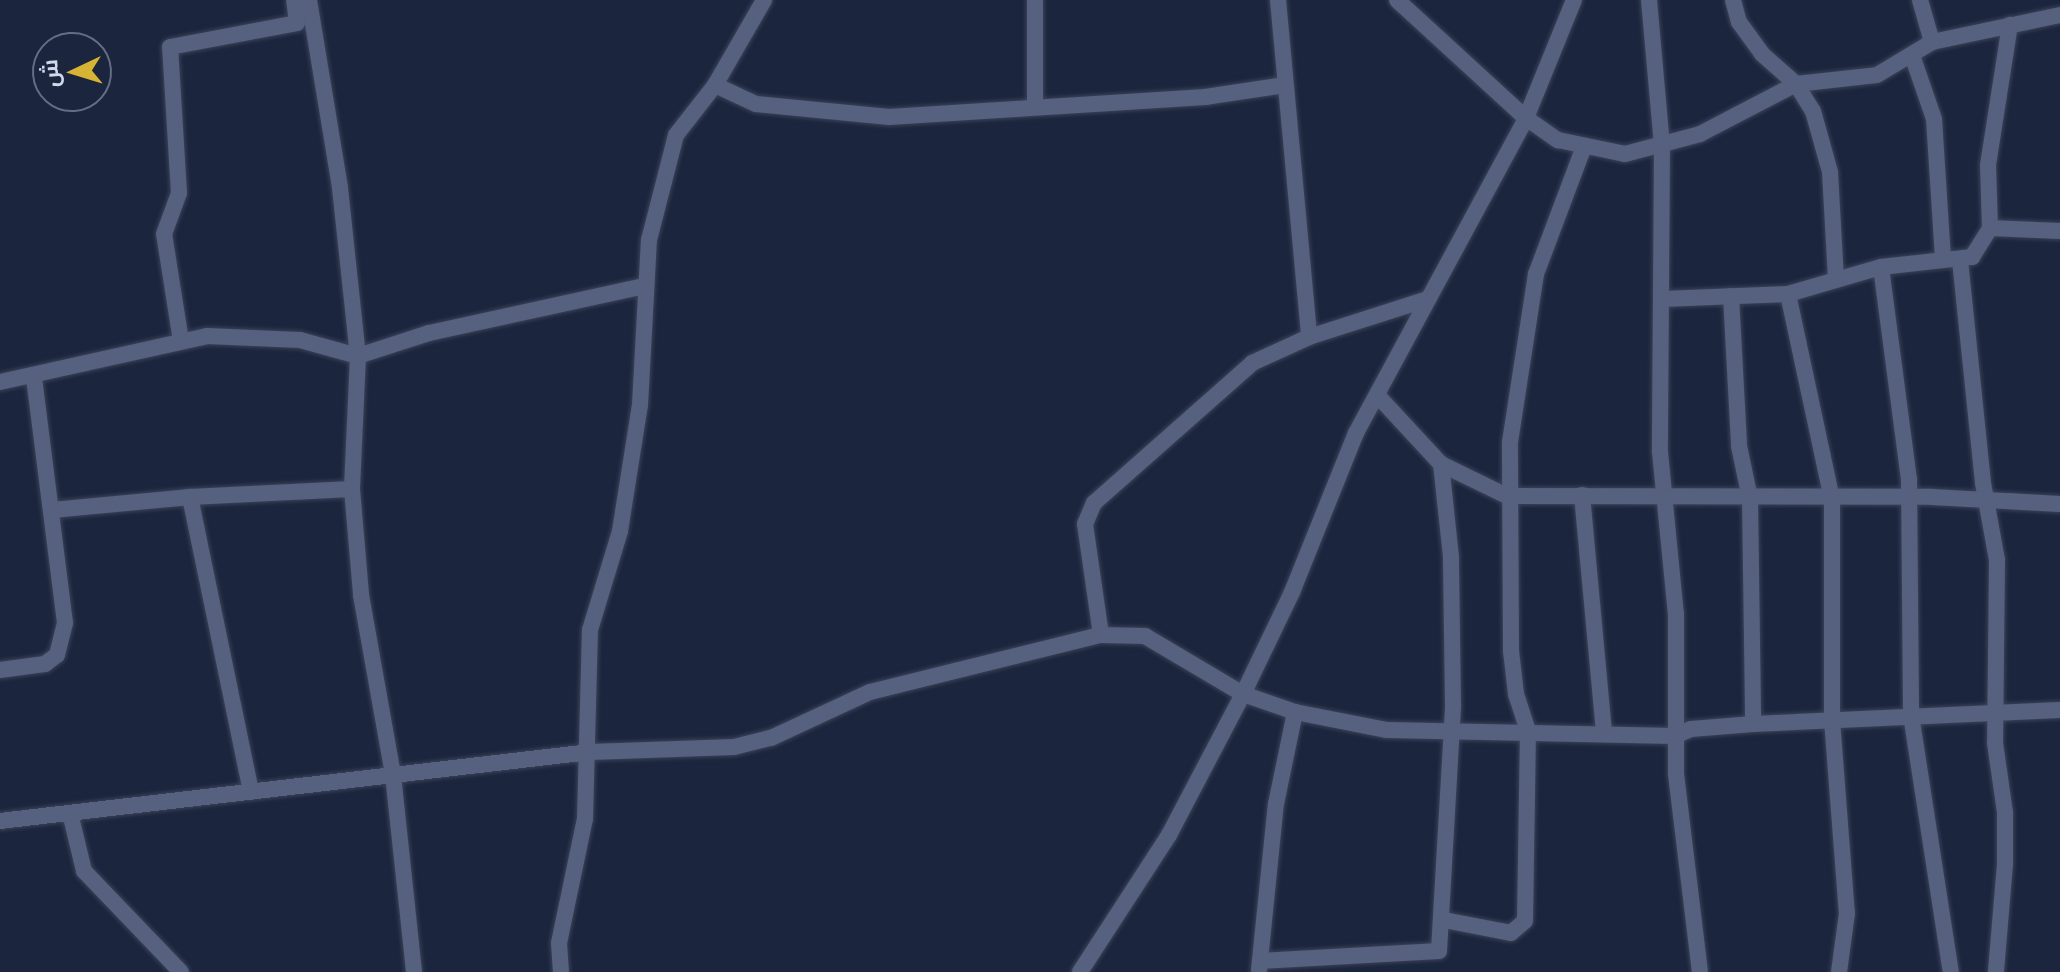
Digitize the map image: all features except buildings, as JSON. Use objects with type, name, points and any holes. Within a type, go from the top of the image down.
[{"type":"street","points":[[181,341],[164,234],[179,193],[170,47],[297,23],[294,0]]},
{"type":"street","points":[[309,0],[340,188],[358,356],[352,489],[361,595],[393,775],[414,972]]},
{"type":"street","points":[[561,972],[559,943],[577,873],[590,752],[590,630],[620,531],[629,476],[644,369],[644,286],[649,240],[676,135],[715,85],[764,0]]},
{"type":"street","points":[[1035,0],[1035,106]]},
{"type":"street","points":[[1278,0],[1309,337]]},
{"type":"street","points":[[1397,0],[1417,8],[1526,118],[1583,149],[1625,154],[1662,146],[1742,116],[1796,84],[1877,75],[1913,58],[1932,42],[2060,15]]},
{"type":"street","points":[[1080,972],[1169,835],[1243,694],[1292,592],[1356,433],[1526,118],[1574,0]]},
{"type":"street","points":[[1649,0],[1662,146],[1663,299],[1659,398],[1664,496],[1676,614],[1675,736],[1683,853],[1700,972]]},
{"type":"street","points":[[1733,0],[1739,22],[1762,54],[1796,84],[1813,111],[1830,172],[1836,278]]},
{"type":"street","points":[[1920,0],[1932,42]]},
{"type":"street","points":[[1663,299],[1788,294],[1881,267],[1972,257],[1990,228],[1988,165],[2010,25]]},
{"type":"street","points":[[1913,58],[1934,119],[1951,259],[1988,503],[1999,613],[1995,712],[2005,825],[1996,972]]},
{"type":"street","points":[[715,85],[756,104],[807,112],[889,117],[1205,97],[1285,85]]},
{"type":"street","points":[[1444,920],[1511,933],[1525,921],[1528,731],[1516,694],[1511,651],[1507,496],[1515,396],[1536,274],[1583,149]]},
{"type":"street","points":[[1990,228],[2060,231]]},
{"type":"street","points":[[1881,267],[1909,501],[1911,715],[1951,972]]},
{"type":"street","points":[[0,382],[34,379],[181,341],[255,335],[300,340],[358,356],[429,333],[644,286]]},
{"type":"street","points":[[1788,294],[1832,499],[1832,720],[1847,913],[1839,972]]},
{"type":"street","points":[[1731,296],[1739,446],[1750,498],[1753,724]]},
{"type":"street","points":[[1101,635],[1085,524],[1094,503],[1252,363],[1309,337],[1428,299]]},
{"type":"street","points":[[0,670],[45,664],[57,655],[65,623],[34,379]]},
{"type":"street","points":[[1378,396],[1441,464],[1507,496],[1909,501],[1964,498],[1988,503],[2060,504]]},
{"type":"street","points":[[1295,712],[1276,804],[1259,967],[1392,964],[1439,951],[1444,920],[1451,732],[1451,557],[1441,464]]},
{"type":"street","points":[[52,510],[190,497],[352,489]]},
{"type":"street","points":[[1582,495],[1604,733]]},
{"type":"street","points":[[190,497],[251,792]]},
{"type":"street","points":[[0,821],[590,752],[734,747],[771,738],[870,692],[1101,635],[1157,641],[1243,694],[1295,712],[1387,730],[1675,736],[1691,729],[1753,724],[2060,710]]},
{"type":"street","points":[[70,813],[84,871],[181,972]]}]
